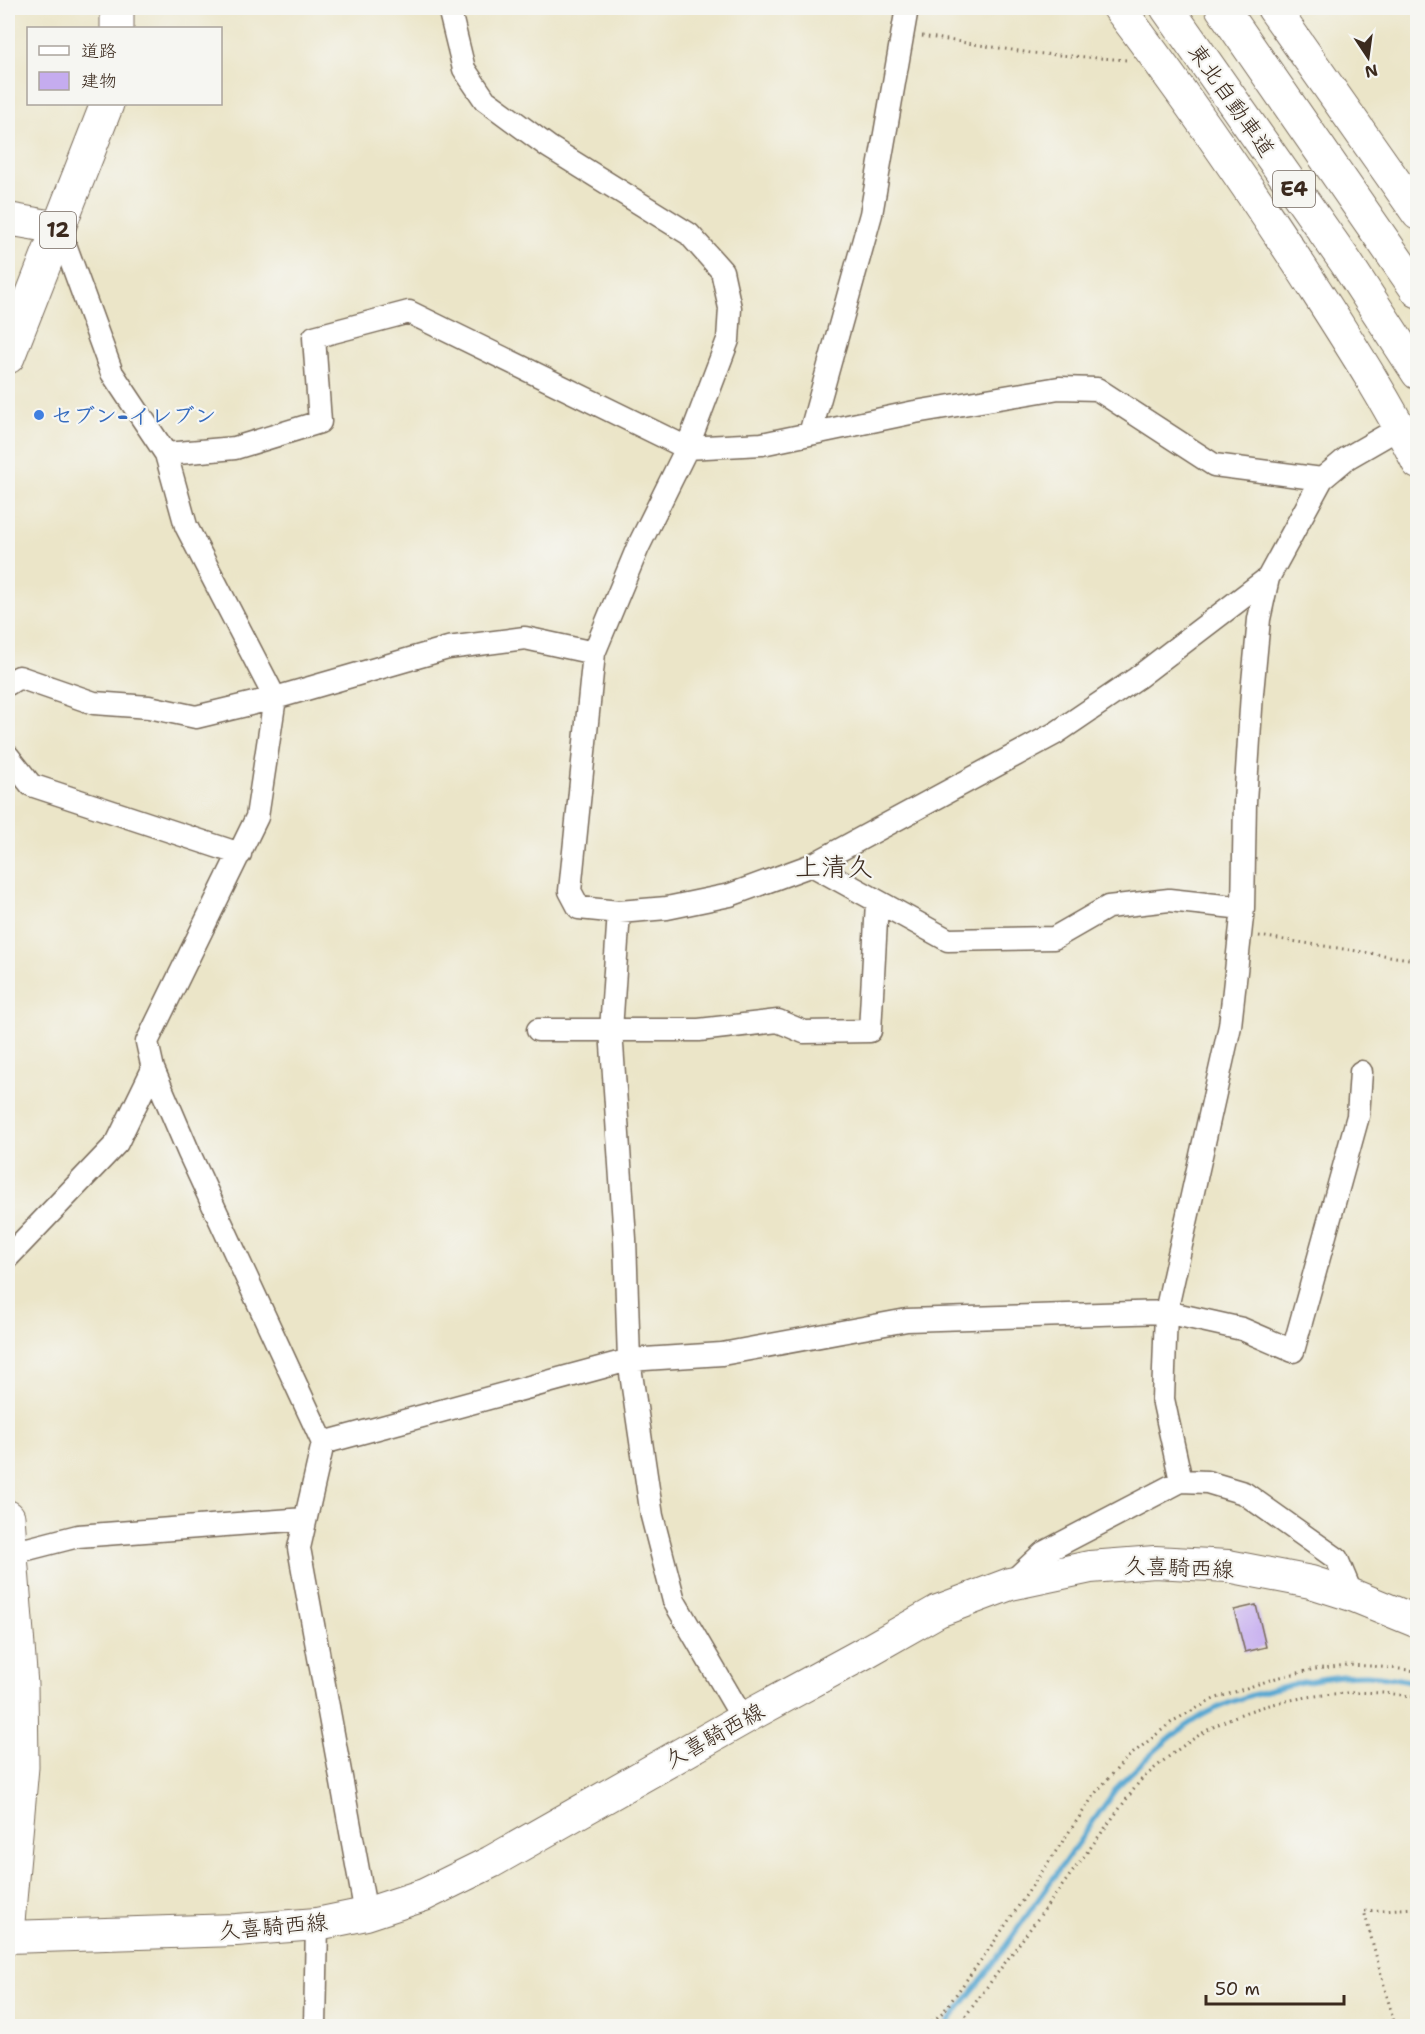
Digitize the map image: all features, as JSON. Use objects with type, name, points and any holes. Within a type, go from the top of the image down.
[{"type":"main road","points":[[117,8],[117,27]]},
{"type":"main road","points":[[1119,8],[1270,220],[1336,322],[1410,446]]},
{"type":"main road","name":"東北自動車道","points":[[1167,8],[1345,261],[1418,373]]},
{"type":"main road","name":"東北自動車道","points":[[1222,8],[1418,291]]},
{"type":"main road","points":[[1273,8],[1418,214]]},
{"type":"main road","name":"12","points":[[8,357],[107,105]]},
{"type":"main road","points":[[8,219],[59,228]]},
{"type":"main road","points":[[8,1517],[21,1685],[22,1767],[8,1922]]},
{"type":"main road","name":"久喜騎西線","points":[[8,1938],[236,1930],[317,1924],[366,1914],[424,1894],[491,1862],[938,1611],[1010,1584],[1090,1567],[1155,1562],[1228,1566],[1311,1582],[1352,1594],[1418,1622]]},
{"type":"street","points":[[449,8],[464,69],[485,100],[549,147],[689,234],[722,271],[730,308],[728,340],[687,448],[638,547],[594,653],[570,891],[579,908],[619,912],[667,908],[730,895],[812,865],[1056,733],[1137,678],[1268,578]]},
{"type":"street","points":[[810,434],[871,214],[907,8]]},
{"type":"street","points":[[59,228],[112,373],[166,454],[186,526],[275,698],[258,817],[147,1042],[153,1069],[189,1153],[322,1443],[298,1548],[366,1914]]},
{"type":"street","points":[[166,454],[235,448],[320,423],[314,337],[409,312],[687,448],[762,444],[915,412],[1059,388],[1097,389],[1214,465],[1322,479]]},
{"type":"street","points":[[1181,1481],[1163,1399],[1166,1312],[1230,1026],[1243,908],[1245,802],[1252,693],[1259,619],[1268,578],[1322,479],[1347,458],[1410,446]]},
{"type":"street","points":[[8,684],[19,677],[94,703],[149,706],[196,717],[275,698],[448,648],[489,641],[525,638],[594,653]]},
{"type":"street","points":[[8,756],[31,784],[240,854]]},
{"type":"street","points":[[812,865],[948,940],[1054,938],[1107,907],[1169,900],[1243,908]]},
{"type":"street","points":[[538,1030],[699,1030],[778,1021],[804,1032],[870,1031],[877,902]]},
{"type":"street","points":[[619,912],[611,1030],[625,1239],[629,1360],[652,1516],[674,1601],[742,1719]]},
{"type":"street","points":[[8,1257],[117,1143],[153,1069]]},
{"type":"street","points":[[322,1443],[629,1360],[722,1354],[907,1320],[1166,1312],[1242,1329],[1293,1351],[1358,1116],[1361,1072]]},
{"type":"street","points":[[1010,1584],[1042,1553],[1181,1481],[1207,1482],[1244,1493],[1337,1559],[1352,1594]]},
{"type":"street","points":[[10,1553],[78,1536],[305,1519]]},
{"type":"street","points":[[315,2026],[317,1924]]},
{"type":"path","points":[[902,33],[1031,53],[1140,61],[1155,56]]},
{"type":"path","points":[[1240,933],[1356,952],[1409,959],[1418,958]]},
{"type":"path","points":[[928,2026],[944,2011],[994,1942],[1097,1791],[1126,1759],[1173,1721],[1214,1699],[1276,1678],[1315,1670],[1347,1665],[1418,1671]]},
{"type":"path","points":[[958,2026],[1140,1780],[1181,1747],[1212,1728],[1245,1713],[1323,1694],[1360,1693],[1418,1698]]},
{"type":"path","points":[[1395,2026],[1364,1911],[1418,1908]]},
{"type":"building","points":[[1256,1605],[1266,1647],[1245,1652],[1234,1610]]},
{"type":"waterway","points":[[945,2026],[985,1975],[1118,1786],[1155,1751],[1185,1727],[1231,1702],[1303,1682],[1367,1675],[1418,1683]]},
{"type":"place","name":"セブン-イレブン","points":[[39,415]]},
{"type":"district","name":"上清久","points":[[834,867]]}]
